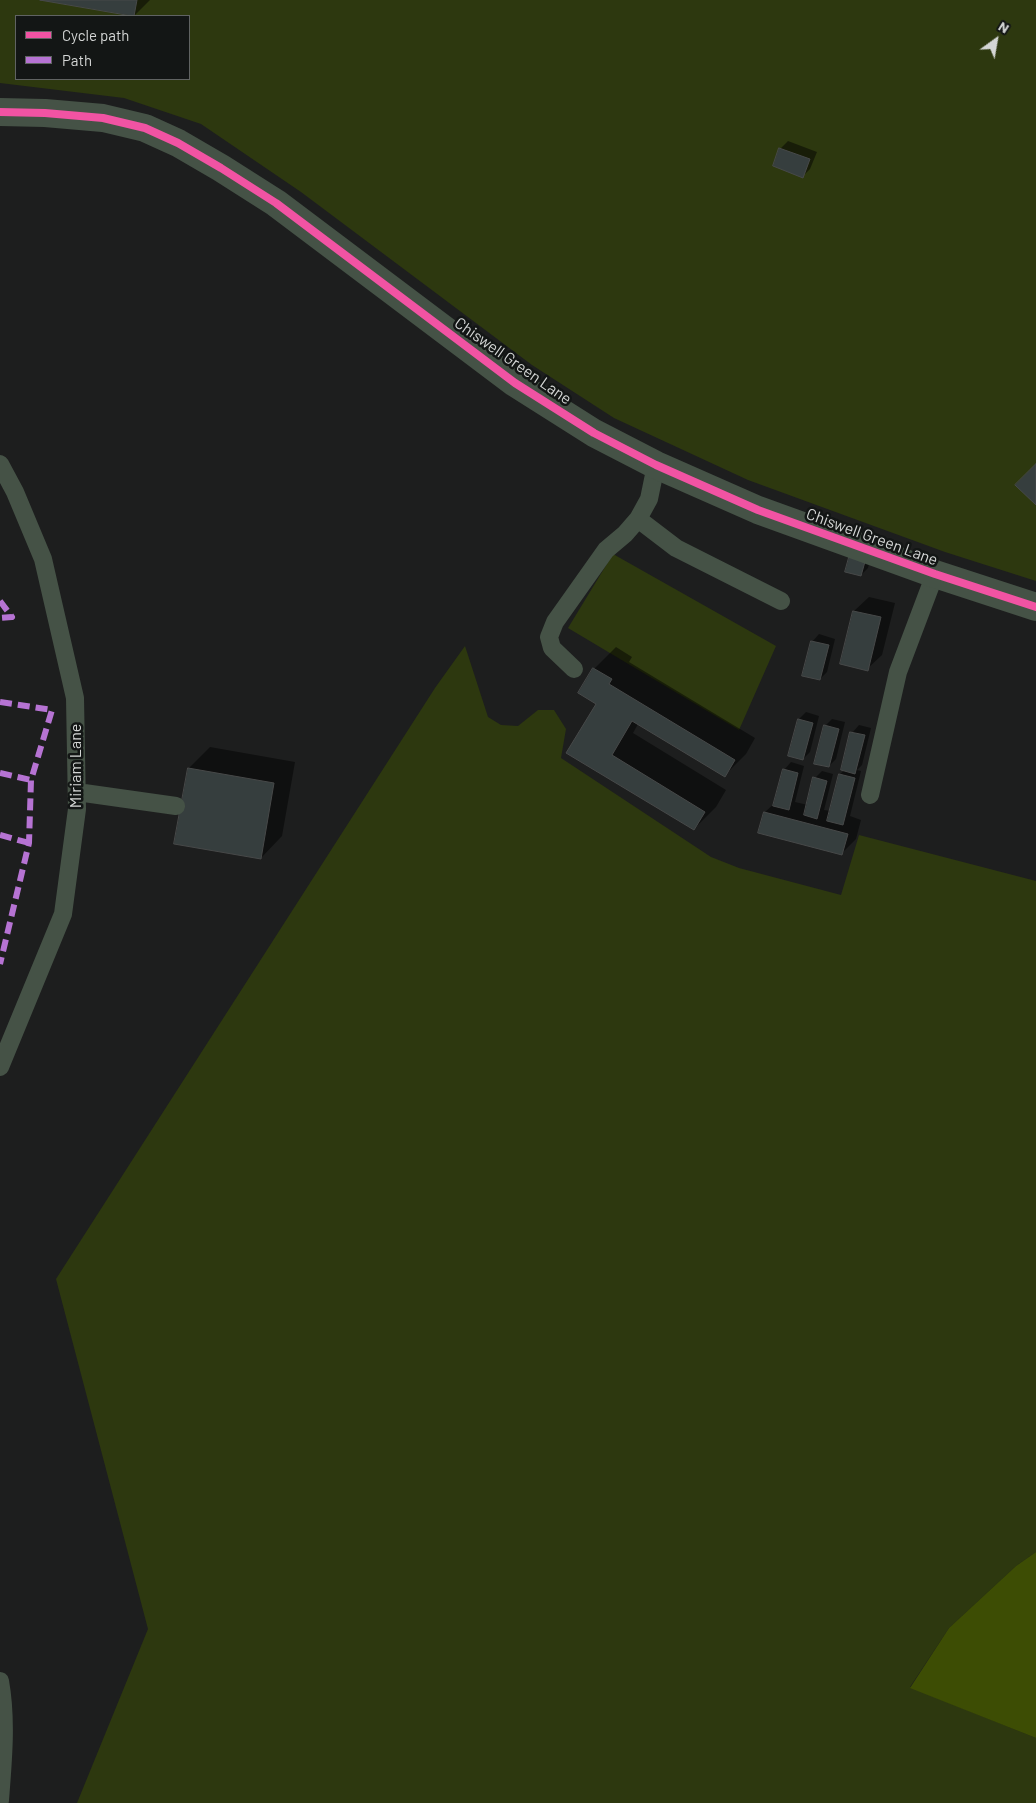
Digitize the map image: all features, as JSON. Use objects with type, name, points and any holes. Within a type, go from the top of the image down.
[{"type":"street","name":"Chiswell Green Lane","points":[[0,112],[45,113],[103,118],[145,128],[221,168],[276,203],[514,383],[594,433],[656,465],[758,510],[935,574],[1036,607]]},
{"type":"lane","name":"Miriam Lane","points":[[0,464],[15,492],[43,559],[75,698],[77,792],[77,809],[63,914],[0,1067]]},
{"type":"lane","points":[[574,668],[552,648],[549,637],[555,622],[606,550],[625,534],[638,519],[649,499],[656,465]]},
{"type":"lane","points":[[638,519],[676,548],[782,601]]},
{"type":"lane","points":[[870,795],[898,672],[935,574]]},
{"type":"lane","points":[[77,792],[176,806]]},
{"type":"lane","points":[[0,1681],[3,1696],[3,1753],[0,1800]]},
{"type":"green space","points":[[0,0],[1036,0],[1036,581],[945,552],[748,480],[614,418],[532,365],[301,192],[201,124],[124,98],[0,83]]},
{"type":"green space","points":[[613,554],[776,646],[739,730],[568,628]]},
{"type":"green space","points":[[465,646],[488,717],[501,725],[518,726],[538,710],[554,710],[566,729],[561,758],[711,857],[739,868],[841,895],[859,835],[1036,881],[1036,1552],[1016,1566],[949,1628],[910,1687],[1036,1738],[1036,1803],[77,1803],[148,1629],[56,1279],[435,688]]},
{"type":"green space","points":[[1036,1552],[1036,1738],[910,1688],[949,1628],[1016,1566]]},
{"type":"building","points":[[40,0],[137,0],[134,15]]},
{"type":"building","points":[[779,148],[810,159],[803,178],[773,166]]},
{"type":"building","points":[[1036,464],[1036,505],[1015,485]]},
{"type":"building","points":[[850,554],[866,558],[861,576],[845,572]]},
{"type":"building","points":[[853,611],[881,617],[868,671],[840,664]]},
{"type":"building","points":[[811,641],[829,645],[820,680],[802,676]]},
{"type":"building","points":[[593,668],[612,679],[609,684],[735,760],[725,777],[632,721],[612,755],[705,812],[694,830],[566,753],[596,704],[578,693]]},
{"type":"building","points":[[798,719],[813,723],[803,760],[788,756]]},
{"type":"building","points":[[824,725],[839,729],[829,767],[814,764]]},
{"type":"building","points":[[850,732],[865,735],[855,774],[841,770]]},
{"type":"building","points":[[188,768],[274,783],[261,859],[174,844]]},
{"type":"building","points":[[783,769],[798,773],[789,810],[773,806]]},
{"type":"building","points":[[839,774],[855,778],[843,825],[827,821]]},
{"type":"building","points":[[813,777],[827,781],[817,819],[804,815]]},
{"type":"building","points":[[764,812],[848,834],[842,855],[758,833]]},
{"type":"marked path","points":[[0,601],[12,617],[0,618]]},
{"type":"marked path","points":[[0,702],[52,710],[31,780],[29,843],[0,964]]},
{"type":"marked path","points":[[0,773],[31,780]]},
{"type":"marked path","points":[[0,835],[29,843]]},
{"type":"cycle path","points":[[0,112],[45,113],[103,118],[145,128],[178,143],[276,203],[515,383],[594,433],[656,465],[758,510],[935,574],[1036,607]]}]
